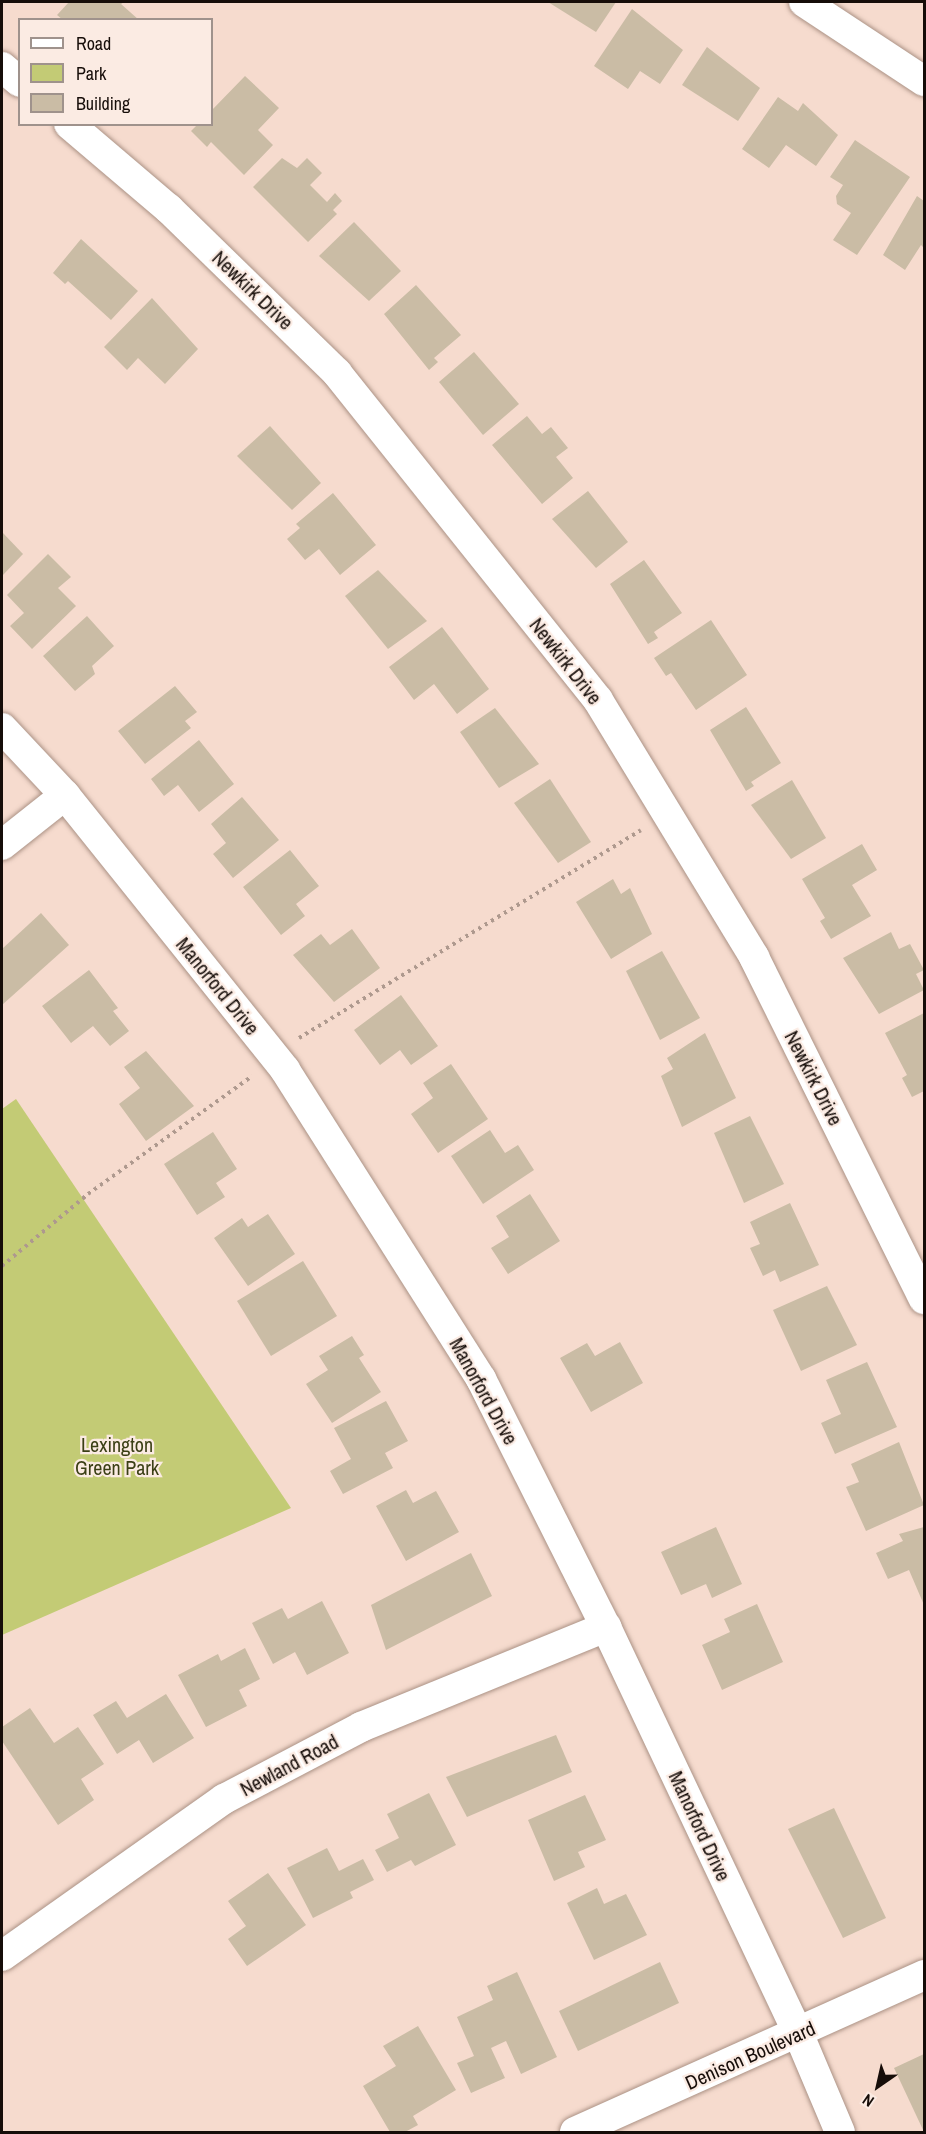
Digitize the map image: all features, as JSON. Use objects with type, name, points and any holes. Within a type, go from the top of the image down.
[{"type":"street","points":[[804,2],[924,81]]},
{"type":"street","points":[[2,67],[18,80]]},
{"type":"street","name":"Newkirk Drive","points":[[71,126],[169,209],[337,373],[598,700],[754,957],[921,1283]]},
{"type":"street","name":"Manorford Drive","points":[[2,728],[65,795],[285,1070],[482,1379],[606,1627],[799,2035],[840,2133]]},
{"type":"street","points":[[2,845],[65,795]]},
{"type":"street","name":"Newland Road","points":[[2,1956],[225,1799],[361,1727],[606,1627]]},
{"type":"street","name":"Denison Boulevard","points":[[575,2133],[799,2035],[924,1975]]},
{"type":"path","points":[[298,1038],[641,831]]},
{"type":"path","points":[[2,1266],[88,1194],[256,1073]]},
{"type":"green space","name":"Lexington Green Park","points":[[16,1099],[291,1508],[2,1635],[2,1109]]},
{"type":"building","points":[[69,2],[124,2],[121,4],[137,18],[61,18],[57,15]]},
{"type":"building","points":[[548,2],[616,2],[596,32]]},
{"type":"building","points":[[632,9],[683,50],[660,84],[640,71],[628,89],[594,66]]},
{"type":"building","points":[[707,47],[760,88],[738,121],[682,85]]},
{"type":"building","points":[[245,76],[279,108],[258,130],[273,145],[244,175],[211,142],[207,147],[191,131],[196,126],[213,126],[213,109]]},
{"type":"building","points":[[778,97],[798,111],[803,103],[838,135],[816,166],[786,145],[769,168],[742,149]]},
{"type":"building","points":[[855,140],[910,177],[857,255],[833,240],[851,213],[837,204],[836,196],[843,185],[830,177]]},
{"type":"building","points":[[282,158],[297,168],[307,158],[322,173],[310,185],[327,202],[335,193],[342,201],[333,210],[337,214],[308,242],[253,187]]},
{"type":"building","points":[[917,196],[924,201],[924,248],[921,245],[905,270],[883,255]]},
{"type":"building","points":[[354,222],[401,271],[369,301],[319,256]]},
{"type":"building","points":[[81,239],[138,291],[111,320],[68,281],[65,284],[53,273]]},
{"type":"building","points":[[416,285],[461,335],[434,358],[438,362],[429,370],[384,314]]},
{"type":"building","points":[[152,298],[198,349],[165,384],[138,358],[127,370],[104,347]]},
{"type":"building","points":[[474,352],[519,404],[483,435],[439,382]]},
{"type":"building","points":[[527,416],[542,434],[551,427],[568,448],[556,457],[573,478],[542,504],[492,445]]},
{"type":"building","points":[[270,426],[321,483],[292,510],[237,456]]},
{"type":"building","points":[[588,491],[628,542],[596,568],[552,519]]},
{"type":"building","points":[[333,493],[376,545],[340,575],[319,549],[305,560],[287,539],[300,528],[296,524]]},
{"type":"building","points":[[2,532],[23,554],[2,576]]},
{"type":"building","points":[[48,554],[71,577],[58,588],[76,606],[32,649],[10,626],[24,613],[7,595]]},
{"type":"building","points":[[644,560],[682,613],[654,632],[658,638],[648,644],[610,584]]},
{"type":"building","points":[[378,570],[427,621],[388,649],[345,596]]},
{"type":"building","points":[[87,616],[114,646],[92,666],[95,674],[75,691],[43,656]]},
{"type":"building","points":[[711,620],[747,675],[696,710],[671,673],[666,676],[654,658]]},
{"type":"building","points":[[442,627],[489,689],[457,714],[434,684],[414,700],[389,667]]},
{"type":"building","points":[[175,686],[197,712],[185,721],[191,728],[145,764],[118,731]]},
{"type":"building","points":[[746,707],[781,763],[751,782],[754,786],[746,791],[710,730]]},
{"type":"building","points":[[495,708],[539,764],[499,788],[460,732]]},
{"type":"building","points":[[199,740],[234,784],[199,812],[178,785],[164,796],[151,779]]},
{"type":"building","points":[[550,779],[591,842],[558,863],[514,803]]},
{"type":"building","points":[[792,780],[826,838],[791,859],[751,805]]},
{"type":"building","points":[[242,797],[279,840],[233,878],[213,854],[226,843],[211,824]]},
{"type":"building","points":[[862,844],[877,870],[852,885],[871,916],[831,939],[820,921],[825,918],[802,879]]},
{"type":"building","points":[[290,850],[319,886],[296,904],[305,916],[281,935],[243,887]]},
{"type":"building","points":[[613,879],[621,894],[630,888],[652,934],[611,959],[576,902]]},
{"type":"building","points":[[41,913],[69,945],[2,1005],[2,949]]},
{"type":"building","points":[[352,929],[380,968],[334,1002],[293,955],[321,934],[330,945]]},
{"type":"building","points":[[891,932],[899,949],[910,944],[924,970],[916,974],[924,990],[879,1014],[843,958]]},
{"type":"building","points":[[662,951],[700,1018],[660,1040],[626,971]]},
{"type":"building","points":[[89,970],[118,1008],[113,1011],[129,1031],[110,1046],[93,1026],[71,1043],[42,1006]]},
{"type":"building","points":[[401,995],[438,1046],[411,1065],[400,1050],[380,1065],[354,1030]]},
{"type":"building","points":[[924,1013],[924,1091],[912,1097],[902,1078],[907,1075],[885,1033]]},
{"type":"building","points":[[705,1033],[736,1098],[682,1127],[661,1076],[673,1069],[667,1058]]},
{"type":"building","points":[[146,1051],[194,1106],[146,1141],[119,1104],[140,1088],[124,1067]]},
{"type":"building","points":[[451,1064],[488,1119],[438,1153],[411,1114],[433,1098],[423,1083]]},
{"type":"building","points":[[750,1116],[784,1184],[744,1203],[714,1133]]},
{"type":"building","points":[[490,1130],[505,1153],[518,1145],[534,1170],[483,1204],[451,1156]]},
{"type":"building","points":[[213,1132],[237,1169],[216,1183],[225,1197],[197,1215],[164,1164]]},
{"type":"building","points":[[530,1194],[560,1241],[508,1274],[491,1248],[509,1237],[496,1216]]},
{"type":"building","points":[[790,1203],[819,1265],[780,1282],[775,1270],[763,1276],[750,1248],[760,1244],[750,1222]]},
{"type":"building","points":[[268,1214],[295,1254],[248,1286],[214,1238],[242,1218],[248,1227]]},
{"type":"building","points":[[303,1261],[337,1316],[271,1356],[237,1301]]},
{"type":"building","points":[[827,1286],[857,1345],[801,1371],[773,1310]]},
{"type":"building","points":[[352,1336],[364,1355],[359,1358],[381,1392],[332,1423],[306,1384],[328,1370],[319,1356]]},
{"type":"building","points":[[620,1342],[643,1383],[591,1412],[560,1358],[587,1343],[595,1356]]},
{"type":"building","points":[[867,1362],[897,1427],[835,1454],[821,1423],[841,1414],[826,1380]]},
{"type":"building","points":[[386,1401],[408,1441],[385,1453],[393,1468],[343,1494],[330,1471],[351,1459],[334,1428]]},
{"type":"building","points":[[899,1442],[924,1505],[866,1531],[846,1487],[859,1482],[851,1464]]},
{"type":"building","points":[[406,1490],[413,1503],[436,1491],[459,1532],[406,1561],[376,1506]]},
{"type":"building","points":[[716,1527],[742,1584],[712,1598],[706,1584],[681,1595],[661,1552]]},
{"type":"building","points":[[924,1527],[924,1605],[909,1570],[888,1579],[876,1553],[903,1541],[899,1534]]},
{"type":"building","points":[[471,1553],[492,1596],[386,1650],[371,1605]]},
{"type":"building","points":[[322,1601],[349,1653],[307,1675],[295,1652],[273,1664],[252,1623],[282,1608],[288,1619]]},
{"type":"building","points":[[757,1604],[783,1662],[722,1690],[702,1645],[730,1632],[724,1619]]},
{"type":"building","points":[[245,1648],[260,1679],[239,1690],[247,1706],[206,1727],[178,1675],[218,1654],[221,1661]]},
{"type":"building","points":[[166,1694],[194,1738],[153,1763],[139,1740],[117,1754],[93,1715],[116,1701],[127,1718]]},
{"type":"building","points":[[30,1708],[54,1743],[78,1727],[104,1764],[81,1779],[94,1800],[58,1825],[2,1741],[2,1727]]},
{"type":"building","points":[[556,1735],[572,1772],[467,1817],[446,1777]]},
{"type":"building","points":[[429,1793],[456,1845],[415,1866],[411,1860],[387,1872],[375,1850],[399,1838],[387,1814]]},
{"type":"building","points":[[585,1795],[606,1840],[578,1852],[585,1867],[554,1881],[528,1820]]},
{"type":"building","points":[[834,1808],[886,1918],[843,1938],[788,1829]]},
{"type":"building","points":[[327,1848],[339,1871],[363,1859],[374,1880],[350,1892],[353,1898],[313,1918],[287,1868]]},
{"type":"building","points":[[268,1873],[306,1925],[247,1966],[228,1939],[246,1926],[228,1901]]},
{"type":"building","points":[[597,1888],[604,1904],[626,1894],[647,1935],[594,1960],[567,1903]]},
{"type":"building","points":[[660,1962],[679,2003],[578,2051],[559,2011]]},
{"type":"building","points":[[517,1972],[557,2057],[521,2074],[506,2041],[491,2048],[505,2078],[471,2093],[457,2063],[474,2056],[457,2017],[493,2000],[487,1986]]},
{"type":"building","points":[[418,2026],[456,2090],[413,2116],[418,2125],[405,2132],[390,2132],[363,2086],[396,2066],[383,2046]]},
{"type":"building","points":[[924,2054],[924,2132],[894,2068]]}]
